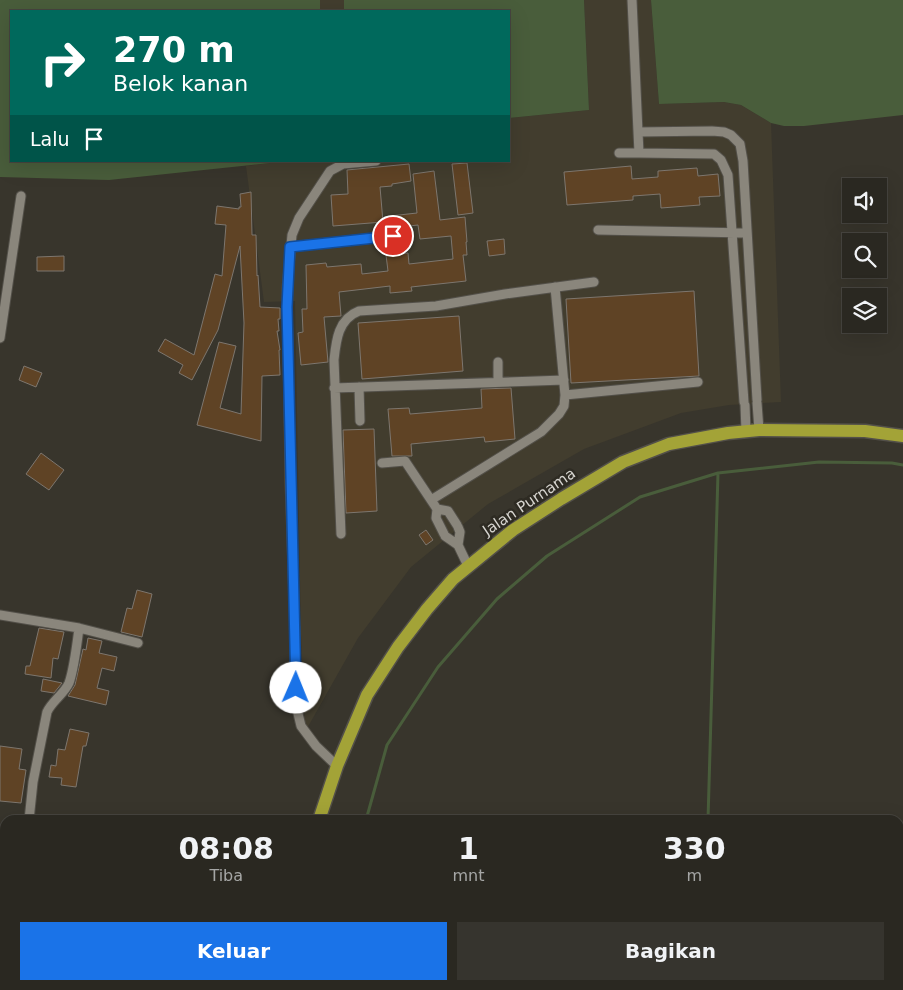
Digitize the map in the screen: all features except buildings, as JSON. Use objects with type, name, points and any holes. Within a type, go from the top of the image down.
[{"type":"main road","name":"Jalan Purnama","points":[[321,815],[337,766],[367,695],[398,647],[427,609],[468,566],[513,530],[561,498],[623,462],[669,444],[728,433],[759,430],[865,431],[903,436]]},
{"type":"street","points":[[632,0],[639,153]]},
{"type":"street","points":[[638,132],[724,132],[735,138],[740,144],[743,161],[759,430]]},
{"type":"street","points":[[619,153],[714,154],[721,160],[728,175],[746,431]]},
{"type":"street","points":[[337,766],[316,746],[302,726],[295,701],[287,307],[290,247],[292,235],[299,218],[330,171],[343,164],[365,162]]},
{"type":"street","points":[[0,338],[21,196]]},
{"type":"street","points":[[598,230],[747,233]]},
{"type":"street","points":[[290,247],[393,236]]},
{"type":"street","points":[[342,534],[334,360],[338,333],[342,324],[352,314],[359,311],[436,306],[594,282]]},
{"type":"street","points":[[431,500],[541,432],[559,414],[564,406],[564,380],[555,287]]},
{"type":"street","points":[[498,362],[498,382]]},
{"type":"street","points":[[334,388],[564,380]]},
{"type":"street","points":[[565,395],[698,382]]},
{"type":"street","points":[[359,387],[360,421]]},
{"type":"street","points":[[382,464],[405,461],[437,509],[436,518],[445,535],[458,545],[468,566]]},
{"type":"street","points":[[437,509],[448,511],[458,526],[460,532],[458,545]]},
{"type":"street","points":[[0,615],[79,628],[138,643]]},
{"type":"street","points":[[30,815],[33,782],[48,712],[68,684],[79,628]]},
{"type":"shaded area","points":[[0,0],[320,0],[320,10],[10,10],[10,162],[271,162],[109,180],[0,177]]},
{"type":"shaded area","points":[[320,0],[344,0],[344,10],[320,10]]},
{"type":"shaded area","points":[[344,0],[584,0],[589,110],[510,118],[510,10],[344,10]]},
{"type":"shaded area","points":[[584,0],[651,0],[659,104],[724,102],[741,105],[771,123],[781,402],[729,405],[681,413],[584,449],[488,504],[411,567],[358,638],[305,732],[301,635],[295,301],[264,302],[246,166],[271,162],[510,162],[510,118],[589,110]]},
{"type":"shaded area","points":[[651,0],[903,0],[903,115],[804,126],[784,126],[771,123],[741,105],[724,102],[659,104]]},
{"type":"waterway","points":[[367,815],[387,745],[438,667],[497,599],[547,556],[640,497],[718,473],[819,462],[892,463],[903,465]]},
{"type":"waterway","points":[[708,815],[718,473]]},
{"type":"route","points":[[296,688],[287,307],[290,247],[393,236]]}]
